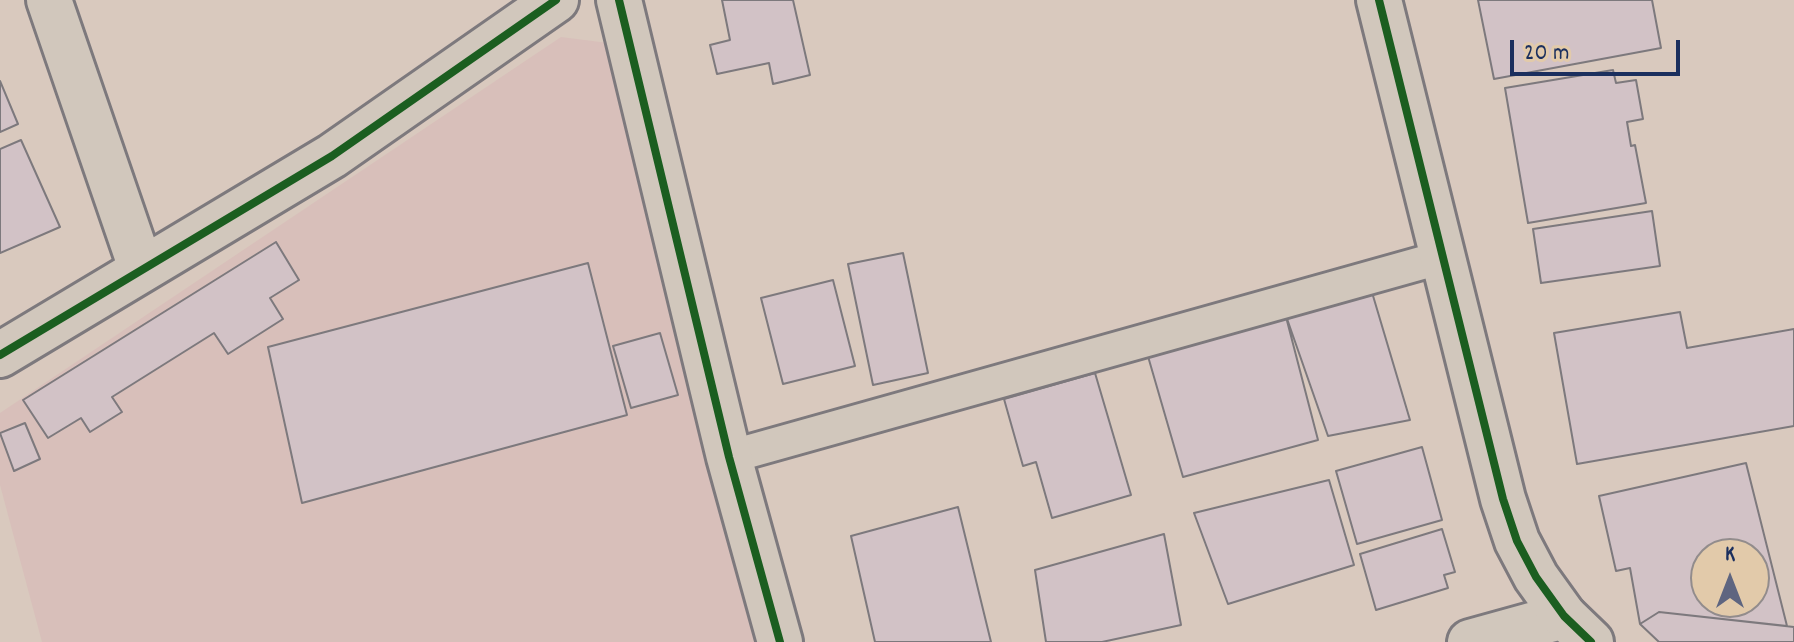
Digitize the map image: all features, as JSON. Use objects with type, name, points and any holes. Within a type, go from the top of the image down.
[{"type":"street","points":[[49,0],[141,268]]},
{"type":"street","points":[[0,355],[332,156],[556,0]]},
{"type":"street","points":[[619,0],[729,457],[780,642]]},
{"type":"street","points":[[1379,0],[1507,513],[1517,541],[1536,577],[1578,629]]},
{"type":"street","points":[[1470,642],[1578,629]]},
{"type":"lane","points":[[729,457],[1443,257]]},
{"type":"shaded area","points":[[561,37],[608,43],[755,642],[42,642],[0,485],[0,413]]},
{"type":"building","points":[[722,0],[793,0],[810,75],[773,84],[769,63],[717,74],[710,45],[730,40]]},
{"type":"building","points":[[1478,0],[1652,0],[1661,48],[1494,79]]},
{"type":"building","points":[[1613,70],[1616,83],[1636,80],[1643,119],[1627,122],[1631,146],[1635,145],[1646,203],[1528,223],[1505,88]]},
{"type":"building","points":[[0,81],[18,124],[0,132]]},
{"type":"building","points":[[21,140],[60,227],[0,253],[0,149]]},
{"type":"building","points":[[1652,211],[1660,266],[1541,283],[1533,229]]},
{"type":"building","points":[[276,242],[299,280],[270,298],[283,319],[228,354],[214,333],[112,397],[122,412],[90,432],[81,418],[48,438],[23,400]]},
{"type":"building","points":[[903,253],[928,373],[873,385],[848,264]]},
{"type":"building","points":[[588,263],[627,415],[302,503],[268,347]]},
{"type":"building","points":[[833,280],[855,366],[783,384],[761,298]]},
{"type":"building","points":[[1371,289],[1410,420],[1328,436],[1285,313]]},
{"type":"building","points":[[1680,312],[1687,348],[1794,329],[1794,426],[1577,464],[1554,333]]},
{"type":"building","points":[[1285,313],[1318,440],[1183,477],[1145,346]]},
{"type":"building","points":[[660,333],[678,395],[631,408],[613,346]]},
{"type":"building","points":[[1095,373],[1131,495],[1052,518],[1036,462],[1023,466],[1004,399]]},
{"type":"building","points":[[25,423],[40,459],[14,471],[0,433]]},
{"type":"building","points":[[1422,447],[1442,520],[1357,544],[1336,471]]},
{"type":"building","points":[[1746,463],[1765,538],[1690,538],[1690,615],[1659,612],[1640,624],[1630,568],[1616,571],[1599,496]]},
{"type":"building","points":[[1329,480],[1354,565],[1228,604],[1194,513]]},
{"type":"building","points":[[958,507],[991,642],[875,642],[851,536]]},
{"type":"building","points":[[1442,529],[1455,572],[1444,575],[1448,588],[1376,610],[1360,554]]},
{"type":"building","points":[[1164,534],[1181,625],[1102,642],[1046,642],[1035,570]]},
{"type":"building","points":[[1770,558],[1787,626],[1714,618],[1770,618]]},
{"type":"building","points":[[1659,612],[1690,615],[1690,618],[1794,627],[1794,642],[1659,642],[1640,624]]},
{"type":"cycle path","points":[[0,355],[332,156],[556,0]]},
{"type":"cycle path","points":[[619,0],[729,457],[780,642]]},
{"type":"cycle path","points":[[1379,0],[1503,499],[1517,541],[1536,577],[1564,616],[1591,642]]}]
